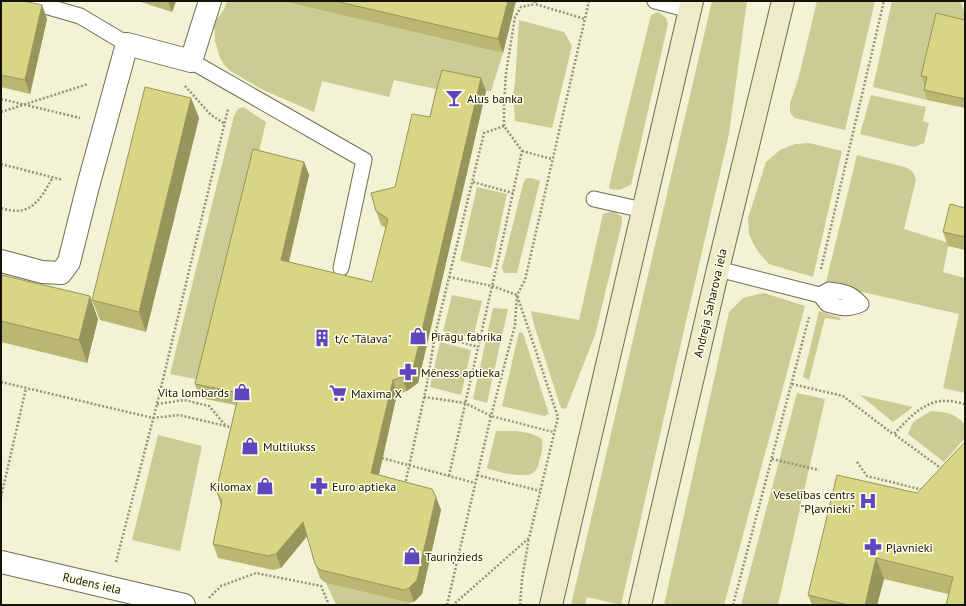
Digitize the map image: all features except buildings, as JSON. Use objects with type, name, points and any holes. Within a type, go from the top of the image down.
[{"type":"street","points":[[1,261],[42,272],[61,272],[70,262],[88,186],[127,44],[191,61],[210,1]]},
{"type":"street","name":"Andreja Saharova iela","points":[[640,605],[718,269],[783,1]]},
{"type":"street","points":[[551,605],[691,5]]},
{"type":"street","name":"Rudens iela","points":[[1,562],[109,588],[146,600],[184,605]]},
{"type":"lane","points":[[28,1],[52,4],[80,16],[127,44]]},
{"type":"lane","points":[[655,1],[691,5]]},
{"type":"lane","points":[[191,61],[364,160],[341,268]]},
{"type":"lane","points":[[594,200],[643,210]]},
{"type":"lane","points":[[718,269],[820,295]]},
{"type":"path","points":[[447,605],[491,416],[515,325],[517,295],[525,280],[589,1]]},
{"type":"path","points":[[552,159],[522,151],[504,126],[506,73],[515,17],[521,7],[535,3],[585,19]]},
{"type":"path","points":[[1,112],[99,81],[118,80]]},
{"type":"path","points":[[109,588],[157,404],[234,85]]},
{"type":"path","points":[[1,99],[106,124]]},
{"type":"path","points":[[404,486],[410,465],[424,397],[435,335],[484,133],[504,126]]},
{"type":"path","points":[[449,476],[522,151]]},
{"type":"path","points":[[1,164],[53,177],[41,198],[30,208],[10,211],[1,208]]},
{"type":"path","points":[[473,182],[513,193]]},
{"type":"path","points":[[449,277],[492,286],[517,295]]},
{"type":"path","points":[[517,295],[558,417],[553,432],[529,538],[522,579],[520,605]]},
{"type":"path","points":[[435,335],[478,346]]},
{"type":"path","points":[[1,382],[153,418],[179,415],[239,429]]},
{"type":"path","points":[[792,384],[842,396],[947,472]]},
{"type":"path","points":[[1,497],[26,388]]},
{"type":"path","points":[[424,397],[465,404],[491,416],[553,432]]},
{"type":"path","points":[[157,404],[184,400],[210,406],[226,427]]},
{"type":"path","points":[[894,434],[915,412],[933,403],[949,401],[965,404]]},
{"type":"path","points":[[382,458],[475,483]]},
{"type":"path","points":[[772,459],[819,470]]},
{"type":"path","points":[[857,462],[867,476],[928,492]]},
{"type":"path","points":[[477,475],[540,491]]},
{"type":"path","points":[[453,605],[529,538]]},
{"type":"path","points":[[207,600],[221,586],[256,573],[321,586],[329,605]]},
{"type":"shaded area","points":[[227,1],[282,1],[503,53],[491,91],[445,91],[394,80],[389,97],[322,81],[314,112],[263,90],[232,72],[225,66],[220,58],[215,41],[214,24],[224,9]]},
{"type":"shaded area","points":[[712,1],[747,1],[729,134],[621,605],[587,597],[585,605],[571,605]]},
{"type":"shaded area","points":[[817,1],[875,1],[845,130],[795,118],[790,113],[790,103],[798,80]]},
{"type":"shaded area","points":[[892,1],[960,1],[965,13],[965,29],[930,87],[927,100],[873,87]]},
{"type":"shaded area","points":[[658,12],[666,18],[668,24],[631,185],[619,190],[610,189],[609,186],[651,15]]},
{"type":"shaded area","points":[[519,20],[564,32],[572,46],[552,128],[515,121],[513,95]]},
{"type":"shaded area","points":[[871,95],[926,107],[923,121],[929,123],[924,143],[914,147],[860,134]]},
{"type":"shaded area","points":[[243,107],[266,122],[205,381],[170,374],[234,116],[238,109]]},
{"type":"shaded area","points":[[809,143],[842,151],[813,277],[769,264],[754,245],[749,234],[748,218],[766,162],[780,150],[795,144]]},
{"type":"shaded area","points":[[857,155],[905,167],[912,172],[916,180],[904,229],[949,243],[943,272],[965,278],[965,393],[943,388],[959,314],[858,291],[826,282]]},
{"type":"shaded area","points":[[526,178],[540,181],[517,273],[504,273],[502,268],[523,184]]},
{"type":"shaded area","points":[[477,187],[507,194],[491,268],[460,261]]},
{"type":"shaded area","points":[[614,211],[622,217],[622,223],[595,335],[566,409],[561,408],[534,325],[531,311],[579,320],[603,214]]},
{"type":"shaded area","points":[[764,293],[805,306],[724,605],[664,605],[729,312],[743,298]]},
{"type":"shaded area","points":[[452,295],[482,301],[473,338],[443,331]]},
{"type":"shaded area","points":[[493,308],[508,309],[487,403],[473,399]]},
{"type":"shaded area","points":[[819,311],[841,318],[840,320],[825,318],[809,380],[803,377]]},
{"type":"shaded area","points":[[519,332],[523,333],[549,414],[544,416],[502,406]]},
{"type":"shaded area","points":[[440,342],[471,350],[461,395],[430,387]]},
{"type":"shaded area","points":[[797,393],[825,399],[778,605],[741,605]]},
{"type":"shaded area","points":[[860,395],[913,407],[893,422]]},
{"type":"shaded area","points":[[931,411],[950,414],[958,418],[965,425],[965,438],[944,462],[908,434],[913,422]]},
{"type":"shaded area","points":[[496,431],[526,433],[542,439],[542,453],[536,470],[527,475],[513,475],[487,468]]},
{"type":"shaded area","points":[[158,435],[202,446],[180,551],[132,540]]},
{"type":"shaded area","points":[[326,583],[409,603],[408,605],[336,605]]},
{"type":"place","name":"Alus banka","points":[[454,98]]},
{"type":"place","name":"Pīrāgu fabrika","points":[[418,336]]},
{"type":"place","name":"t/c \"Tālava\"","points":[[322,338]]},
{"type":"place","name":"Mēness aptieka","points":[[408,372]]},
{"type":"place","name":"Vita lombards","points":[[242,392]]},
{"type":"place","name":"Maxima X","points":[[338,393]]},
{"type":"place","name":"Multilukss","points":[[250,446]]},
{"type":"place","name":"Kilomax","points":[[265,486]]},
{"type":"place","name":"Euro aptieka","points":[[319,486]]},
{"type":"place","name":"Veselības centrs \"Pļavnieki\"","points":[[868,501]]},
{"type":"place","name":"Pļavnieki","points":[[873,547]]},
{"type":"place","name":"Tauriņzieds","points":[[412,556]]}]
